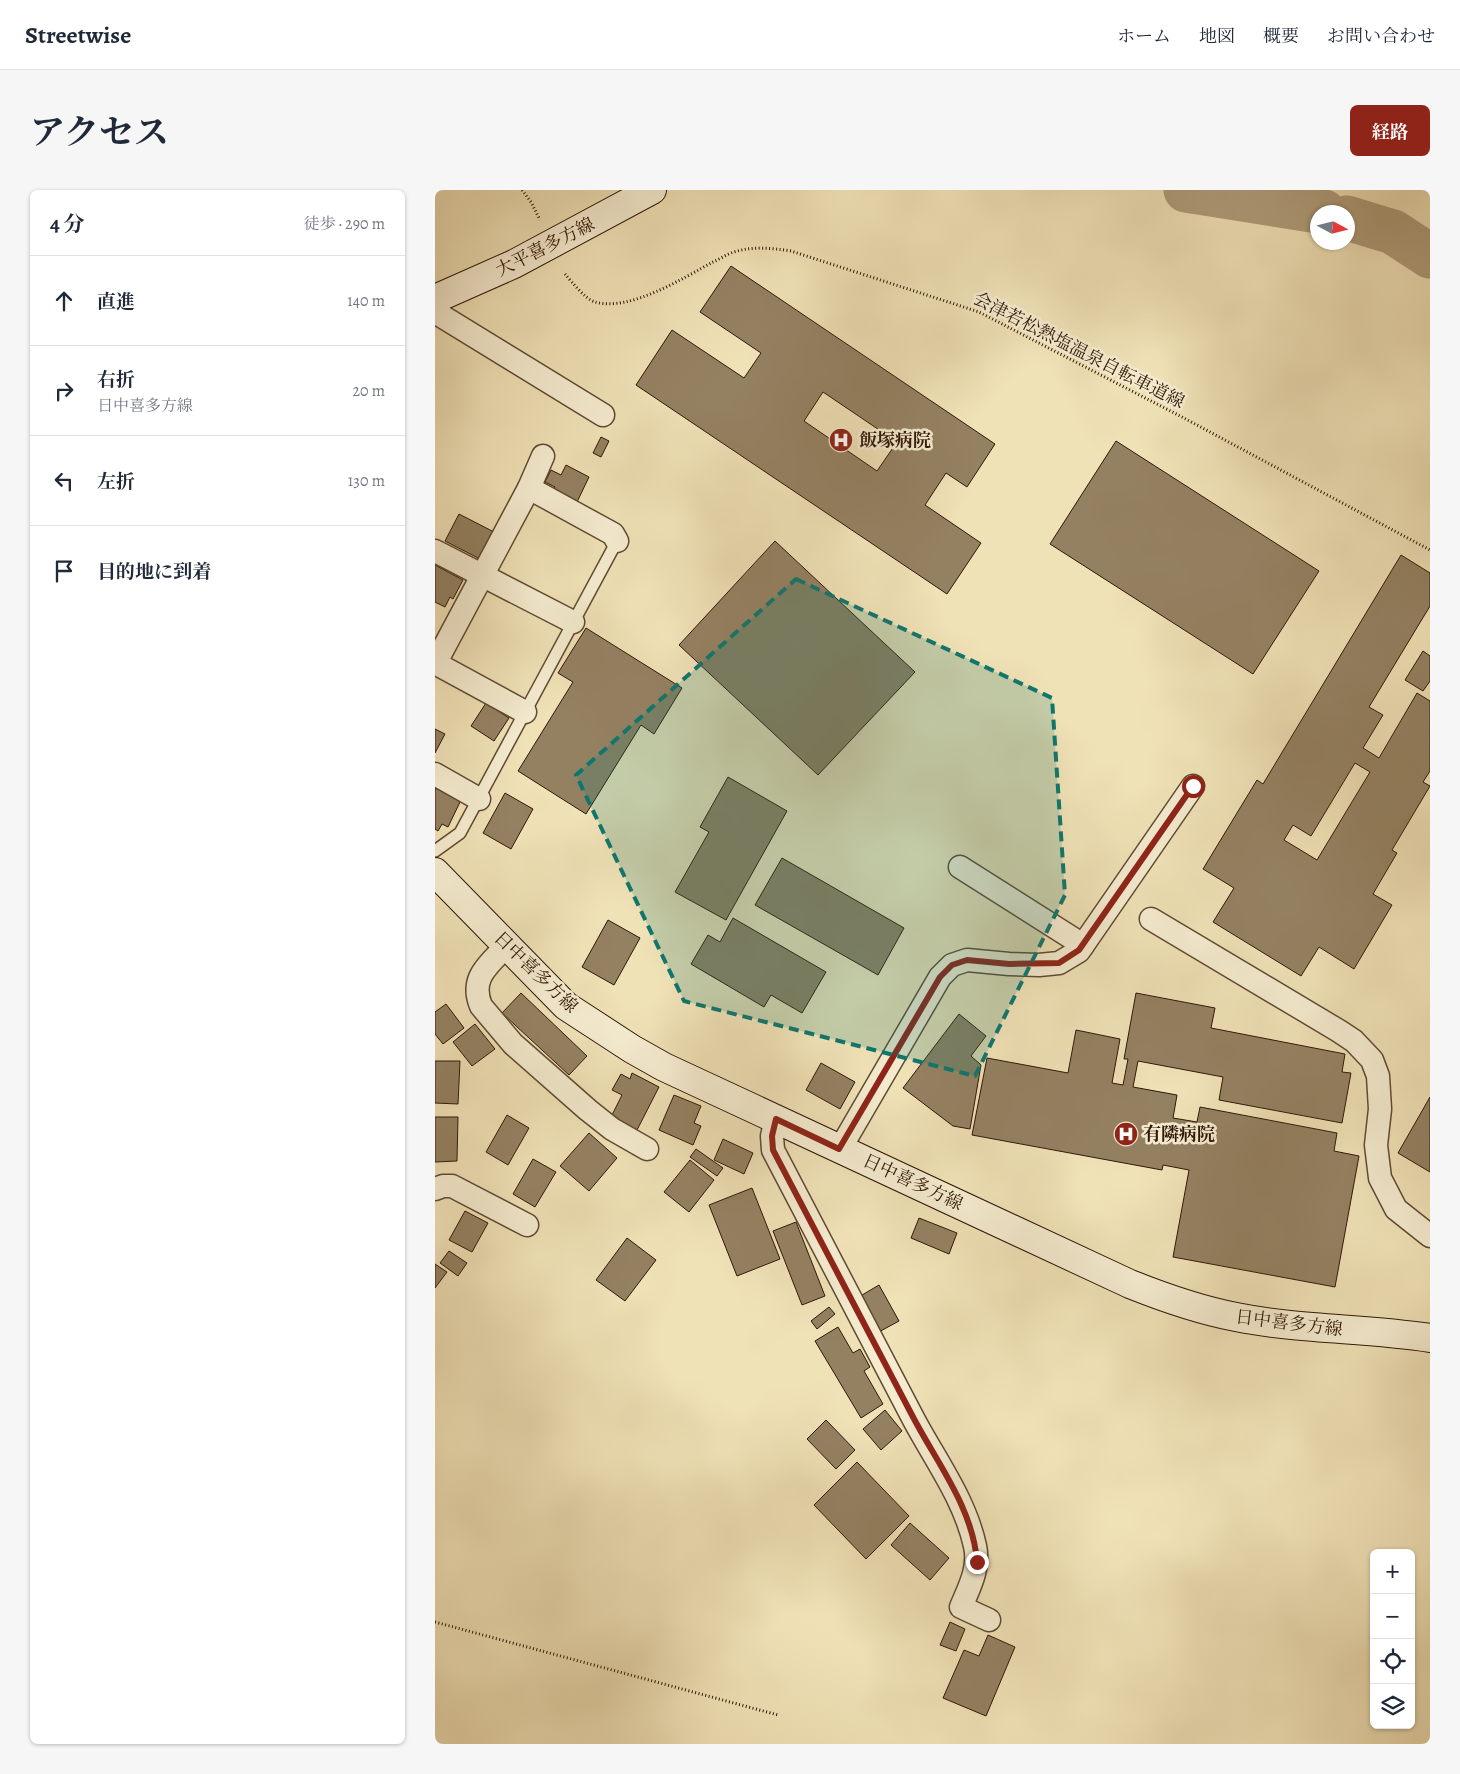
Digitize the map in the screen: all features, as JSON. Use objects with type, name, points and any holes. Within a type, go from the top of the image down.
[{"type":"main road","name":"大平喜多方線","points":[[435,299],[514,264],[652,190]]},
{"type":"main road","name":"日中喜多方線","points":[[435,872],[567,1006],[664,1068],[1131,1284],[1172,1300],[1238,1318],[1430,1338]]},
{"type":"street","points":[[435,312],[603,415]]},
{"type":"street","points":[[525,712],[435,663],[529,488],[543,456]]},
{"type":"street","points":[[529,488],[613,534],[617,541]]},
{"type":"street","points":[[435,551],[573,622]]},
{"type":"street","points":[[435,774],[479,799]]},
{"type":"street","points":[[839,1149],[940,977],[952,965],[967,960],[1019,964],[1059,963],[1079,950],[1193,786]]},
{"type":"street","points":[[960,867],[1083,945]]},
{"type":"street","points":[[1151,919],[1339,1031],[1354,1041],[1372,1060],[1378,1076],[1380,1109],[1376,1145],[1380,1178],[1396,1209],[1430,1236]]},
{"type":"street","points":[[507,945],[483,970],[480,977],[477,986],[478,999],[481,1006],[513,1044],[588,1110],[612,1129],[647,1149]]},
{"type":"street","points":[[776,1119],[772,1136],[773,1150],[925,1441],[961,1503],[976,1547],[977,1562],[974,1577],[961,1607],[989,1620]]},
{"type":"street","points":[[435,1189],[443,1186],[452,1186],[527,1225]]},
{"type":"lane","points":[[435,851],[461,833],[617,541]]},
{"type":"path","points":[[522,190],[531,202],[542,225]]},
{"type":"path","name":"会津若松熱塩温泉自転車道線","points":[[565,274],[576,288],[594,302],[614,303],[633,300],[656,291],[733,252],[765,246],[791,251],[979,312],[1182,417],[1430,550]]},
{"type":"path","points":[[435,1622],[778,1715]]},
{"type":"highlighted area","points":[[796,579],[1052,698],[1065,895],[975,1076],[684,1001],[576,775]]},
{"type":"building","points":[[731,266],[995,444],[967,487],[946,473],[925,505],[981,543],[947,594],[636,385],[672,330],[744,378],[761,353],[700,312]],"holes":[[[823,392],[897,442],[877,471],[804,421]]]},
{"type":"building","points":[[601,437],[609,441],[601,457],[593,453]]},
{"type":"building","points":[[1116,441],[1319,571],[1253,674],[1050,544]]},
{"type":"building","points":[[566,465],[589,477],[577,502],[553,490],[555,487],[545,482],[551,470],[561,475]]},
{"type":"building","points":[[459,514],[494,532],[480,559],[445,541]]},
{"type":"building","points":[[775,541],[915,672],[818,775],[679,645]]},
{"type":"building","points":[[1401,555],[1430,573],[1430,606],[1369,707],[1383,715],[1363,748],[1379,758],[1417,693],[1430,701],[1430,771],[1423,782],[1430,786],[1392,850],[1397,853],[1373,894],[1392,905],[1354,969],[1319,947],[1301,976],[1213,922],[1234,888],[1203,869],[1257,780],[1263,784]],"holes":[[[1355,763],[1370,772],[1317,860],[1284,840],[1293,825],[1311,836]]]},
{"type":"building","points":[[435,565],[463,580],[453,599],[450,597],[445,607],[435,602]]},
{"type":"building","points":[[586,628],[682,688],[654,734],[641,725],[586,814],[518,771],[573,682],[558,673]]},
{"type":"building","points":[[1423,651],[1430,656],[1430,681],[1423,691],[1405,680]]},
{"type":"building","points":[[486,703],[509,718],[494,741],[471,726]]},
{"type":"building","points":[[435,729],[445,734],[435,753]]},
{"type":"building","points":[[728,777],[787,811],[726,920],[675,892],[709,832],[700,827]]},
{"type":"building","points":[[435,788],[461,800],[448,827],[442,824],[438,831],[435,829]]},
{"type":"building","points":[[505,793],[533,809],[511,849],[483,833]]},
{"type":"building","points":[[782,858],[904,928],[878,975],[755,905]]},
{"type":"building","points":[[733,918],[826,972],[802,1013],[771,995],[764,1007],[691,964],[708,935],[720,942]]},
{"type":"building","points":[[608,920],[640,938],[614,985],[582,967]]},
{"type":"building","points":[[521,993],[587,1056],[569,1075],[502,1013]]},
{"type":"building","points":[[1136,993],[1215,1008],[1211,1028],[1345,1054],[1342,1072],[1351,1073],[1342,1123],[1219,1100],[1223,1077],[1138,1061],[1133,1087],[1177,1095],[1173,1118],[1197,1122],[1200,1107],[1337,1133],[1334,1151],[1359,1156],[1335,1287],[1173,1257],[1189,1170],[1163,1165],[1162,1170],[972,1135],[987,1058],[1068,1073],[1076,1030],[1120,1039],[1112,1083],[1123,1085],[1128,1059],[1124,1059]]},
{"type":"building","points":[[446,1004],[464,1028],[443,1044],[435,1034],[435,1012]]},
{"type":"building","points":[[959,1014],[986,1036],[971,1056],[981,1065],[970,1129],[953,1126],[903,1088]]},
{"type":"building","points":[[475,1024],[495,1049],[472,1066],[453,1042]]},
{"type":"building","points":[[435,1061],[460,1061],[458,1104],[435,1103]]},
{"type":"building","points":[[821,1063],[855,1082],[840,1109],[806,1090]]},
{"type":"building","points":[[632,1073],[659,1087],[637,1130],[611,1117],[622,1095],[612,1090],[621,1074],[630,1079]]},
{"type":"building","points":[[674,1095],[701,1106],[694,1123],[701,1126],[693,1145],[659,1130]]},
{"type":"building","points":[[1430,1097],[1430,1172],[1398,1153]]},
{"type":"building","points":[[507,1115],[529,1128],[508,1165],[486,1152]]},
{"type":"building","points":[[435,1117],[458,1117],[457,1161],[435,1162]]},
{"type":"building","points":[[589,1133],[617,1158],[589,1191],[560,1166]]},
{"type":"building","points":[[723,1139],[753,1153],[744,1174],[714,1160]]},
{"type":"building","points":[[696,1149],[723,1168],[717,1176],[690,1157]]},
{"type":"building","points":[[533,1159],[556,1172],[535,1207],[513,1194]]},
{"type":"building","points":[[690,1160],[714,1180],[689,1212],[664,1192]]},
{"type":"building","points":[[752,1188],[780,1259],[737,1276],[709,1205]]},
{"type":"building","points":[[465,1211],[488,1223],[472,1252],[449,1240]]},
{"type":"building","points":[[919,1218],[957,1233],[949,1254],[911,1238]]},
{"type":"building","points":[[796,1222],[825,1296],[802,1305],[773,1231]]},
{"type":"building","points":[[627,1238],[656,1260],[625,1301],[596,1280]]},
{"type":"building","points":[[449,1251],[467,1263],[458,1276],[440,1263]]},
{"type":"building","points":[[435,1264],[447,1272],[435,1288]]},
{"type":"building","points":[[879,1285],[899,1321],[877,1333],[857,1298]]},
{"type":"building","points":[[829,1307],[835,1314],[817,1329],[811,1321]]},
{"type":"building","points":[[838,1327],[853,1353],[860,1349],[870,1367],[864,1371],[883,1404],[861,1418],[815,1341]]},
{"type":"building","points":[[885,1410],[902,1431],[881,1450],[863,1429]]},
{"type":"building","points":[[826,1420],[855,1450],[836,1469],[807,1439]]},
{"type":"building","points":[[857,1462],[909,1516],[866,1559],[814,1505]]},
{"type":"building","points":[[910,1523],[949,1558],[930,1580],[891,1545]]},
{"type":"building","points":[[950,1622],[965,1629],[956,1651],[940,1645]]},
{"type":"building","points":[[988,1635],[1015,1647],[986,1716],[943,1698],[964,1650],[979,1656]]},
{"type":"waterway","points":[[1186,190],[1310,210]]},
{"type":"waterway","points":[[1355,220],[1393,232],[1430,256]]},
{"type":"place","name":"飯塚病院","points":[[841,440]]},
{"type":"place","name":"有隣病院","points":[[1126,1134]]},
{"type":"route","points":[[977,1562],[976,1547],[961,1503],[925,1441],[773,1150],[772,1136],[776,1119],[839,1149],[940,977],[952,965],[967,960],[1039,965],[1059,963],[1079,950],[1193,786]]}]
